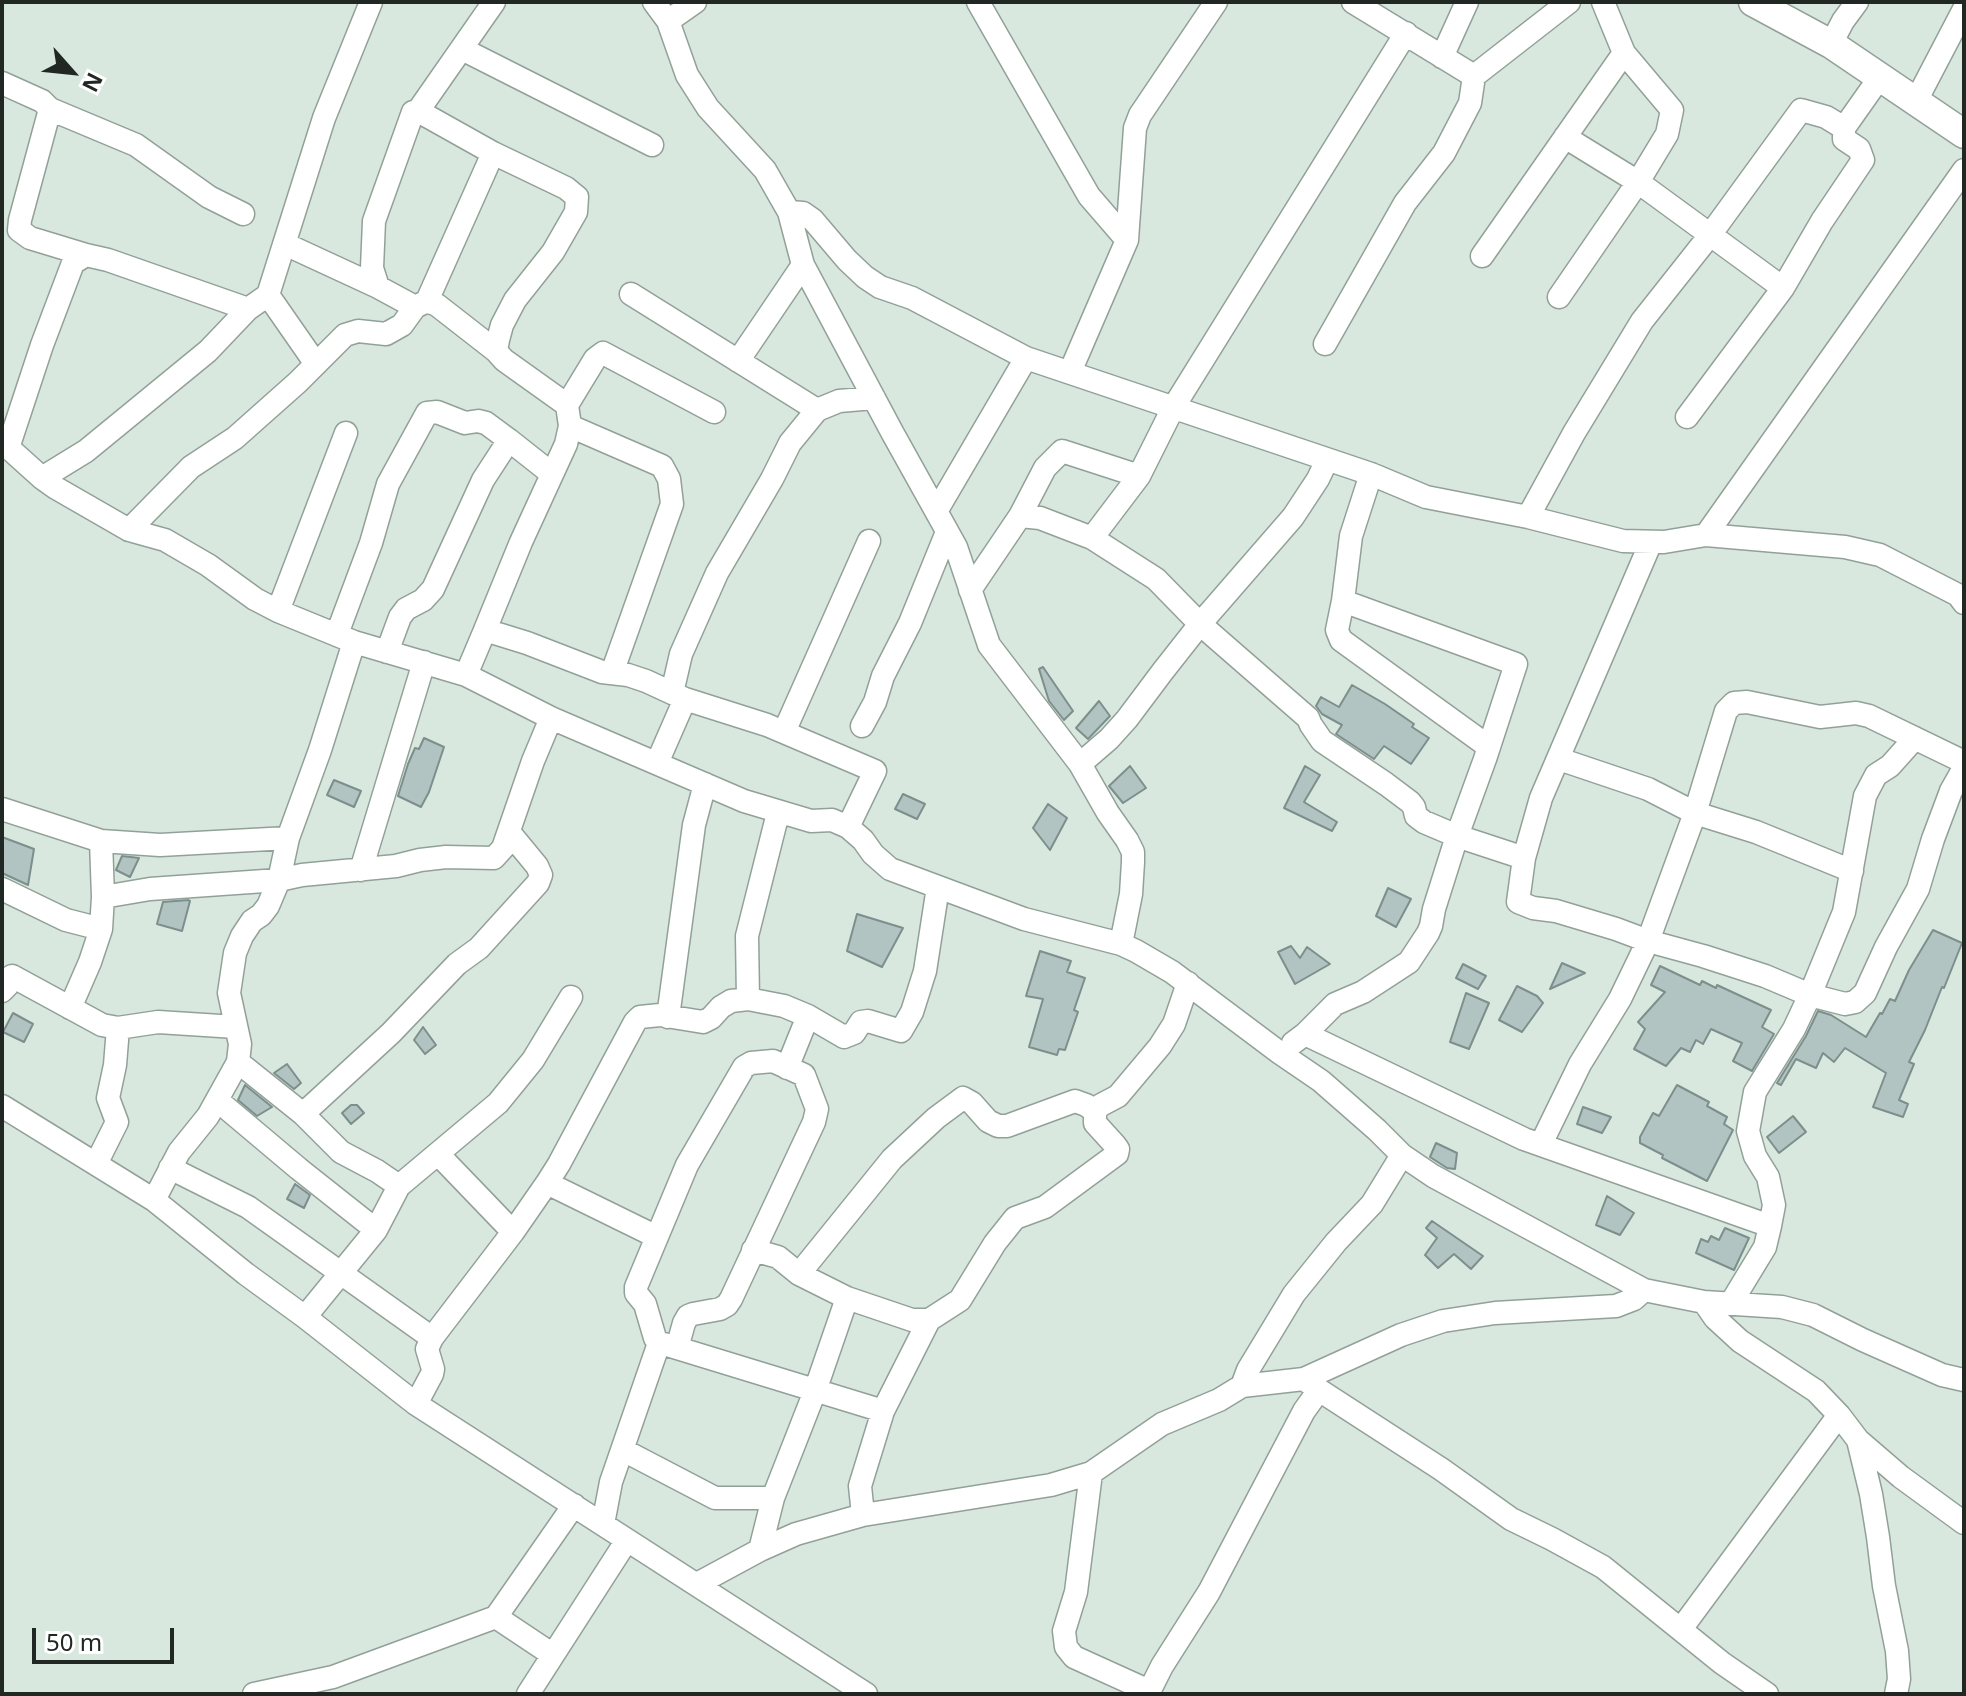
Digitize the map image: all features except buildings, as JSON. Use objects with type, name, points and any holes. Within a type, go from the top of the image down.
[{"type":"street","points":[[42,478],[86,451],[208,351],[248,309],[268,295],[324,118],[371,2]]},
{"type":"street","points":[[378,287],[372,268],[374,221],[413,112],[418,111],[494,2]]},
{"type":"street","points":[[654,2],[668,21],[687,75],[708,108],[765,170],[789,212],[803,265],[956,547],[989,645],[1080,764],[1133,852],[1131,894],[1121,944]]},
{"type":"street","points":[[668,21],[695,2]]},
{"type":"street","points":[[978,2],[1089,196],[1127,240]]},
{"type":"street","points":[[1070,372],[1127,240],[1135,128],[1140,115],[1216,2]]},
{"type":"street","points":[[1353,2],[1474,76]]},
{"type":"street","points":[[1442,57],[1467,2]]},
{"type":"street","points":[[1325,344],[1405,203],[1444,153],[1470,103],[1474,76],[1569,2]]},
{"type":"street","points":[[1559,297],[1638,182],[1667,134],[1672,110],[1624,53],[1603,2]]},
{"type":"street","points":[[1753,2],[1831,44],[1916,101],[1960,122]]},
{"type":"street","points":[[1831,44],[1857,2]]},
{"type":"street","points":[[1916,101],[1964,9]]},
{"type":"street","points":[[1092,538],[1139,476],[1173,408],[1406,33]]},
{"type":"street","points":[[462,49],[652,145]]},
{"type":"street","points":[[1482,256],[1624,53]]},
{"type":"street","points":[[1687,417],[1783,288],[1822,221],[1863,160],[1859,149],[1844,139],[1844,128],[1880,77]]},
{"type":"street","points":[[2,83],[42,101],[50,109],[136,145],[209,197],[243,214]]},
{"type":"street","points":[[50,109],[19,230],[30,238],[108,260],[248,309]]},
{"type":"street","points":[[1528,517],[1574,433],[1642,321],[1710,235],[1801,110],[1826,117],[1844,128]]},
{"type":"street","points":[[418,111],[493,153],[566,188],[577,197],[576,212],[553,252],[515,300],[502,325],[496,351]]},
{"type":"street","points":[[1565,137],[1638,182],[1783,288]]},
{"type":"street","points":[[129,530],[191,467],[235,438],[345,335],[358,331],[386,334],[402,325],[421,304],[493,153]]},
{"type":"street","points":[[1706,535],[1964,170]]},
{"type":"street","points":[[789,212],[803,213],[813,220],[847,260],[880,287],[912,298],[1026,358],[1371,474],[1438,501],[1528,517],[1623,541],[1651,542],[1706,535],[1845,547],[1880,555],[1958,595],[1964,603]]},
{"type":"street","points":[[285,244],[378,287],[421,304],[437,305],[496,351],[568,416],[662,466],[669,479],[672,504],[612,673]]},
{"type":"street","points":[[86,255],[73,263],[5,445],[42,478],[129,530],[165,540],[278,611],[387,652],[466,675],[551,718],[744,801],[811,821],[832,820],[848,827],[890,869],[1024,919],[1121,944],[1136,951],[1188,983],[1321,1081],[1402,1155],[1433,1176],[1644,1290],[1704,1302],[1782,1307],[1813,1315],[1942,1375],[1964,1380]]},
{"type":"street","points":[[738,361],[803,265]]},
{"type":"street","points":[[631,294],[817,410]]},
{"type":"street","points":[[268,295],[316,364]]},
{"type":"street","points":[[466,675],[566,444],[568,416],[595,359],[603,353],[714,412]]},
{"type":"street","points":[[937,510],[1026,358]]},
{"type":"street","points":[[657,763],[678,696],[681,654],[717,573],[790,443],[817,410],[839,401],[874,398]]},
{"type":"street","points":[[154,1200],[179,1152],[208,1116],[238,1062],[240,1044],[229,993],[235,953],[252,921],[268,906],[279,880],[288,838],[320,750],[346,638],[388,484],[427,413],[437,412],[465,423],[486,423],[552,474]]},
{"type":"street","points":[[278,611],[346,433]]},
{"type":"street","points":[[387,652],[400,617],[433,589],[483,480],[509,440]]},
{"type":"street","points":[[970,590],[1020,516],[1045,468],[1062,451],[1139,476]]},
{"type":"street","points":[[1080,764],[1127,719],[1200,624],[1293,517],[1327,460]]},
{"type":"street","points":[[1371,474],[1351,536],[1337,630],[1341,640],[1489,747]]},
{"type":"street","points":[[1020,516],[1040,518],[1092,538],[1156,579],[1200,624],[1308,718],[1322,741],[1410,802],[1416,816],[1424,822],[1524,858]]},
{"type":"street","points":[[862,726],[910,623],[947,532]]},
{"type":"street","points":[[784,732],[869,541]]},
{"type":"street","points":[[1541,1144],[1580,1064],[1620,999],[1648,941],[1695,813],[1726,711],[1734,703],[1747,702],[1820,717],[1856,713],[1869,716],[1964,765],[1933,839],[1918,889],[1865,993],[1855,1002],[1845,1004],[1810,995],[1765,976],[1703,956],[1648,941],[1556,911],[1518,902],[1524,858],[1541,798],[1651,542]]},
{"type":"street","points":[[1280,1053],[1305,1034],[1335,1004],[1363,992],[1409,962],[1431,926],[1457,836],[1516,664],[1343,601]]},
{"type":"street","points":[[485,630],[602,672],[628,675],[678,696],[767,725],[875,771],[848,827]]},
{"type":"street","points":[[361,870],[424,662]]},
{"type":"street","points":[[103,897],[179,886],[279,880],[446,857],[494,858],[503,848],[551,718]]},
{"type":"street","points":[[1731,1303],[1765,1247],[1774,1205],[1768,1177],[1755,1156],[1748,1131],[1755,1092],[1794,1029],[1844,912],[1865,796],[1871,782],[1915,738]]},
{"type":"street","points":[[1559,759],[1648,789],[1695,813],[1756,832],[1852,871]]},
{"type":"street","points":[[668,1017],[694,825],[705,784]]},
{"type":"street","points":[[2,809],[101,841],[160,845],[288,838]]},
{"type":"street","points":[[748,999],[747,936],[778,813]]},
{"type":"street","points":[[303,1114],[391,1033],[457,964],[479,948],[538,883],[541,875],[537,866],[509,832]]},
{"type":"street","points":[[70,1008],[101,929],[101,841]]},
{"type":"street","points":[[416,1404],[432,1374],[427,1349],[432,1338],[547,1183],[640,1017],[660,1015],[703,1022],[731,1001],[748,999],[784,1006],[844,1037],[854,1033],[861,1022],[868,1021],[903,1029],[920,991],[925,971],[938,887]]},
{"type":"street","points":[[2,889],[66,920],[101,929]]},
{"type":"street","points":[[5,979],[102,1025],[118,1028],[158,1022],[236,1027]]},
{"type":"street","points":[[863,1515],[860,1486],[883,1411],[929,1320],[960,1300],[995,1243],[1015,1218],[1045,1207],[1117,1154],[1118,1149],[1095,1123],[1095,1111],[1118,1096],[1160,1046],[1174,1024],[1188,983]]},
{"type":"street","points":[[305,1317],[376,1230],[399,1186],[498,1103],[533,1060],[571,997]]},
{"type":"street","points":[[787,1068],[808,1016]]},
{"type":"street","points":[[96,1164],[117,1122],[108,1098],[118,1028]]},
{"type":"street","points":[[1305,1034],[1524,1139],[1770,1226]]},
{"type":"street","points":[[603,1524],[611,1482],[668,1346],[688,1316],[727,1305],[814,1122],[817,1109],[804,1075],[773,1061],[751,1063],[744,1067],[687,1165],[636,1293],[645,1304],[655,1338],[668,1346],[883,1411]]},
{"type":"street","points":[[238,1062],[303,1114],[341,1152],[399,1186]]},
{"type":"street","points":[[799,1274],[892,1159],[936,1118],[963,1098],[998,1126],[1007,1126],[1075,1101],[1095,1111]]},
{"type":"street","points":[[217,1100],[376,1230]]},
{"type":"street","points":[[2,1106],[154,1200],[416,1404],[866,1694]]},
{"type":"street","points":[[438,1154],[513,1232]]},
{"type":"street","points":[[1242,1386],[1248,1370],[1294,1294],[1372,1204],[1402,1155]]},
{"type":"street","points":[[170,1168],[248,1207],[432,1338]]},
{"type":"street","points":[[547,1183],[657,1237]]},
{"type":"street","points":[[753,1250],[778,1257],[799,1274],[847,1298],[912,1320],[929,1320]]},
{"type":"street","points":[[697,1584],[796,1534],[863,1515],[1051,1485],[1091,1473],[1162,1424],[1219,1400],[1242,1386],[1312,1385],[1401,1335],[1443,1321],[1495,1313],[1616,1306],[1634,1299],[1644,1290]]},
{"type":"street","points":[[760,1550],[773,1498],[847,1298]]},
{"type":"street","points":[[1704,1302],[1715,1318],[1740,1341],[1816,1391],[1858,1440],[1901,1477],[1964,1523]]},
{"type":"street","points":[[1312,1385],[1511,1519],[1603,1567],[1722,1663],[1767,1694]]},
{"type":"street","points":[[1091,1473],[1076,1592],[1064,1631],[1066,1647],[1074,1657],[1148,1693],[1209,1592],[1298,1421],[1312,1385]]},
{"type":"street","points":[[1681,1629],[1839,1415]]},
{"type":"street","points":[[1858,1440],[1897,1651],[1899,1679],[1896,1694]]},
{"type":"street","points":[[623,1450],[715,1498],[773,1498]]},
{"type":"street","points":[[254,1694],[333,1677],[496,1617],[574,1505]]},
{"type":"street","points":[[540,1690],[553,1655],[627,1540]]},
{"type":"street","points":[[496,1617],[553,1655]]}]
